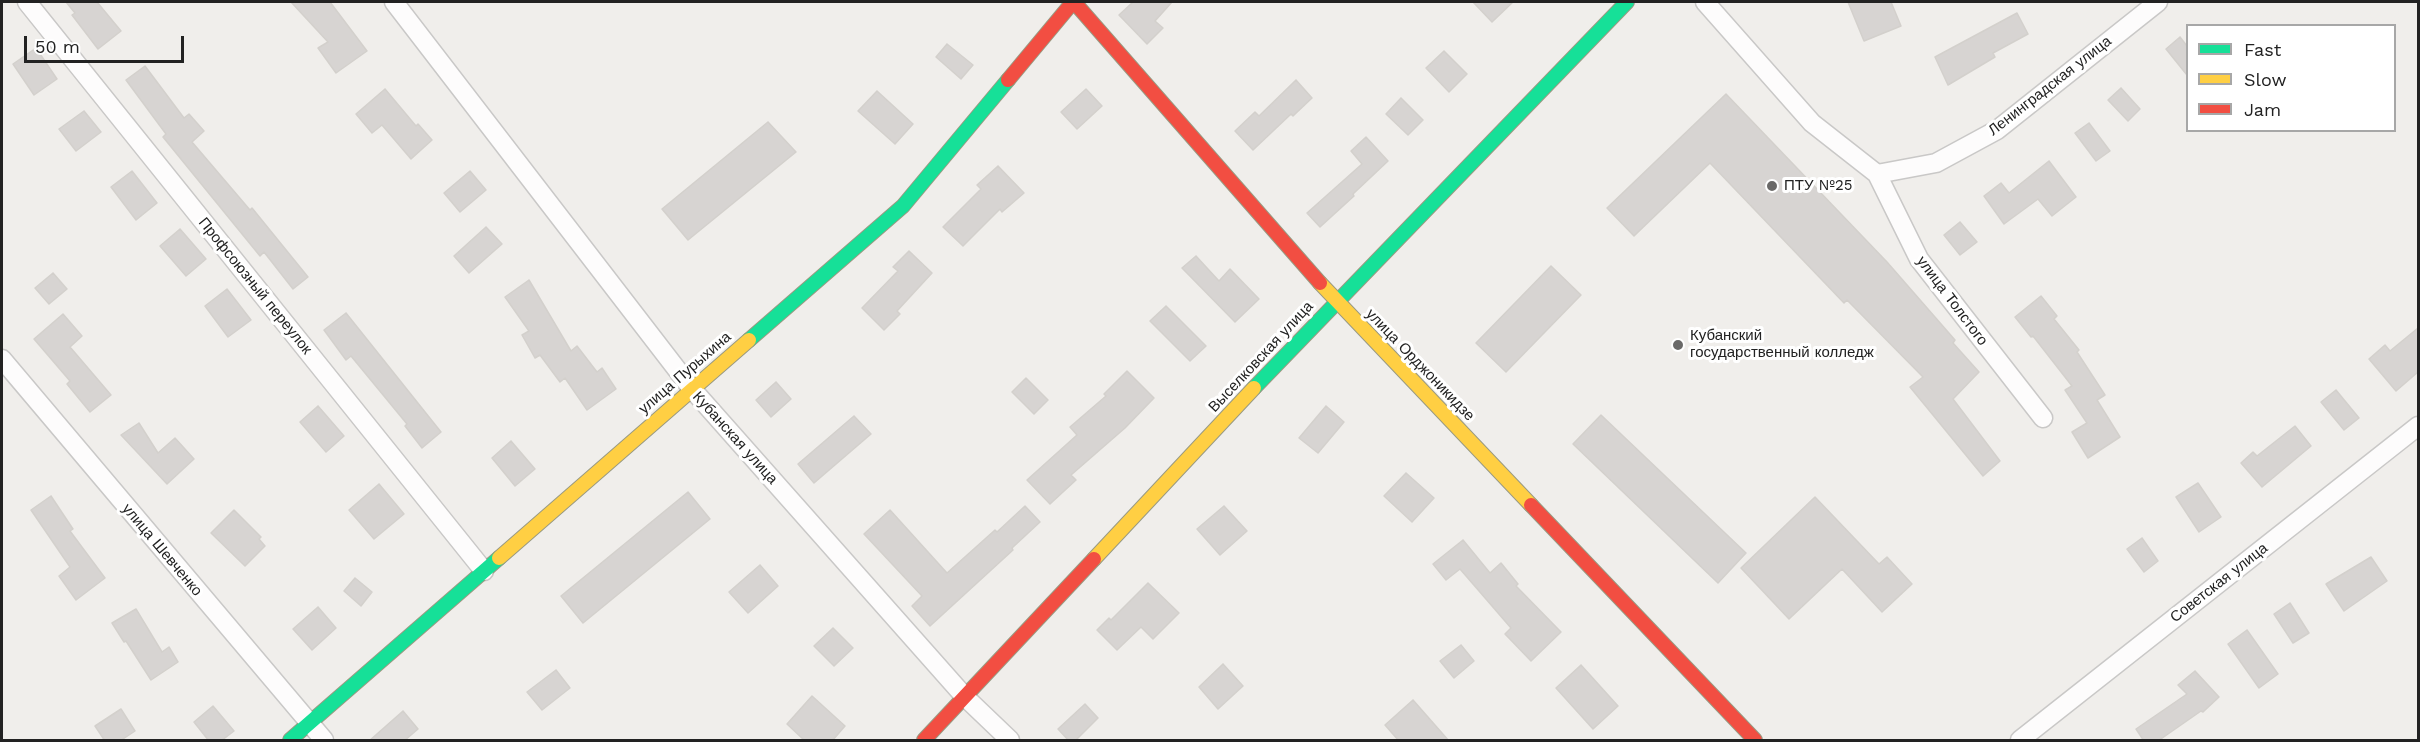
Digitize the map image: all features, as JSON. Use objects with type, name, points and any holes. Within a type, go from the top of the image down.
[{"type":"street","name":"Профсоюзный переулок","points":[[27,2],[483,571]]},
{"type":"street","name":"Кубанская улица","points":[[394,2],[692,389],[965,697],[1010,741]]},
{"type":"street","name":"улица Пурыхина","points":[[290,741],[903,206],[1073,2]]},
{"type":"street","name":"улица Орджоникидзе","points":[[1073,2],[1336,301],[1755,741]]},
{"type":"street","name":"Выселковская улица","points":[[924,741],[1336,301],[1627,2]]},
{"type":"street","name":"улица Толстого","points":[[1705,2],[1812,123],[1877,174],[1919,259],[2043,418]]},
{"type":"street","name":"Ленинградская улица","points":[[1877,174],[1936,164],[1997,130],[2158,2]]},
{"type":"street","name":"улица Шевченко","points":[[2,359],[324,741]]},
{"type":"street","name":"Советская улица","points":[[2020,741],[2418,426]]},
{"type":"building","points":[[66,2],[97,2],[121,31],[98,49],[72,15],[75,13]]},
{"type":"building","points":[[291,2],[330,2],[367,51],[336,73],[318,48],[328,42]]},
{"type":"building","points":[[1133,2],[1172,2],[1155,21],[1163,28],[1147,44],[1119,15]]},
{"type":"building","points":[[1473,2],[1513,2],[1492,22]]},
{"type":"building","points":[[1848,2],[1891,2],[1901,26],[1864,41]]},
{"type":"building","points":[[2017,13],[2028,34],[1993,53],[1995,57],[1948,85],[1935,57]]},
{"type":"building","points":[[2180,37],[2186,45],[2186,74],[2166,49]]},
{"type":"building","points":[[947,44],[973,65],[961,79],[936,57]]},
{"type":"building","points":[[36,48],[57,79],[34,95],[13,64]]},
{"type":"building","points":[[1444,51],[1467,74],[1449,92],[1426,68]]},
{"type":"building","points":[[145,66],[184,118],[189,114],[204,131],[192,142],[250,210],[252,208],[308,277],[293,289],[264,252],[260,256],[163,137],[166,134],[126,80]]},
{"type":"building","points":[[1296,80],[1312,98],[1293,116],[1291,114],[1253,150],[1235,131],[1255,112],[1259,116]]},
{"type":"building","points":[[2121,88],[2140,109],[2128,121],[2108,100]]},
{"type":"building","points":[[385,89],[416,126],[418,124],[432,140],[411,159],[382,125],[372,133],[356,114]]},
{"type":"building","points":[[1086,89],[1102,106],[1077,129],[1061,112]]},
{"type":"building","points":[[877,91],[913,124],[895,144],[858,111]]},
{"type":"building","name":"ПТУ №25","points":[[1726,94],[1887,262],[1955,340],[1953,343],[1979,372],[1953,399],[2000,461],[1983,476],[1910,387],[1923,377],[1847,300],[1844,303],[1710,163],[1634,236],[1607,208]]},
{"type":"building","points":[[1401,98],[1423,120],[1408,135],[1386,114]]},
{"type":"building","points":[[84,111],[101,132],[76,151],[59,129]]},
{"type":"building","points":[[768,122],[796,152],[688,240],[662,209]]},
{"type":"building","points":[[2089,123],[2110,151],[2096,161],[2075,133]]},
{"type":"building","points":[[1366,137],[1388,161],[1320,227],[1307,213],[1362,164],[1351,151]]},
{"type":"building","points":[[2049,161],[2076,197],[2052,216],[2038,199],[2004,224],[1984,196],[2001,183],[2009,193]]},
{"type":"building","points":[[998,166],[1024,193],[1002,212],[1000,209],[963,246],[943,227],[981,189],[977,185]]},
{"type":"building","points":[[132,171],[157,203],[136,220],[111,187]]},
{"type":"building","points":[[470,171],[486,190],[460,212],[444,193]]},
{"type":"building","points":[[1960,222],[1977,242],[1960,255],[1944,235]]},
{"type":"building","points":[[486,227],[502,244],[469,273],[454,256]]},
{"type":"building","points":[[180,229],[206,259],[186,276],[160,246]]},
{"type":"building","points":[[909,251],[932,273],[897,311],[900,314],[884,330],[862,308],[898,271],[893,267]]},
{"type":"building","points":[[1196,256],[1219,281],[1230,269],[1259,299],[1235,322],[1182,268]]},
{"type":"building","points":[[1551,266],[1581,295],[1506,372],[1476,343]]},
{"type":"building","points":[[53,273],[67,289],[49,304],[35,288]]},
{"type":"building","points":[[529,280],[571,351],[577,346],[597,372],[602,368],[616,389],[587,410],[565,378],[560,382],[540,355],[535,358],[522,335],[529,331],[505,297]]},
{"type":"building","points":[[227,289],[251,320],[228,337],[205,306]]},
{"type":"building","points":[[2041,296],[2057,316],[2054,319],[2079,350],[2077,352],[2105,395],[2097,400],[2120,437],[2088,458],[2072,432],[2087,423],[2065,390],[2072,386],[2015,317]]},
{"type":"building","points":[[1166,306],[1206,346],[1190,361],[1150,321]]},
{"type":"building","points":[[346,313],[441,432],[422,448],[405,426],[407,424],[351,356],[346,360],[324,330]]},
{"type":"building","points":[[63,314],[82,336],[70,347],[111,395],[90,412],[67,384],[70,381],[34,339]]},
{"type":"building","points":[[2418,328],[2418,372],[2396,391],[2369,359],[2385,345],[2390,351]]},
{"type":"building","points":[[1127,371],[1154,398],[1125,428],[1071,475],[1076,480],[1050,504],[1027,480],[1077,435],[1070,427],[1106,396],[1104,394]]},
{"type":"building","points":[[1026,378],[1048,400],[1034,414],[1012,392]]},
{"type":"building","points":[[776,382],[791,399],[771,417],[756,400]]},
{"type":"building","points":[[2336,390],[2359,418],[2344,430],[2321,402]]},
{"type":"building","points":[[318,406],[344,436],[326,452],[300,422]]},
{"type":"building","points":[[1326,406],[1344,422],[1318,453],[1299,438]]},
{"type":"building","points":[[1601,415],[1746,553],[1718,583],[1573,444]]},
{"type":"building","points":[[854,416],[871,434],[814,483],[798,464]]},
{"type":"building","points":[[139,423],[158,453],[175,438],[194,459],[167,484],[121,435]]},
{"type":"building","points":[[2295,426],[2311,446],[2262,487],[2241,463],[2253,452],[2257,456]]},
{"type":"building","points":[[511,441],[535,469],[515,486],[492,458]]},
{"type":"building","points":[[1406,473],[1434,498],[1412,522],[1384,496]]},
{"type":"building","points":[[2198,483],[2221,517],[2199,532],[2176,497]]},
{"type":"building","points":[[379,484],[404,514],[374,539],[349,510]]},
{"type":"building","points":[[688,492],[710,519],[583,623],[561,596]]},
{"type":"building","points":[[51,496],[73,529],[70,531],[105,578],[76,600],[59,576],[70,567],[31,510]]},
{"type":"building","points":[[1815,497],[1879,564],[1887,557],[1912,584],[1882,612],[1842,569],[1789,619],[1741,568]]},
{"type":"building","points":[[1025,506],[1040,522],[930,626],[912,606],[922,596],[864,534],[890,510],[947,573]]},
{"type":"building","points":[[1224,506],[1247,531],[1220,555],[1197,529]]},
{"type":"building","points":[[234,510],[261,537],[259,539],[265,546],[245,566],[211,533]]},
{"type":"building","points":[[2142,538],[2158,561],[2144,572],[2127,549]]},
{"type":"building","points":[[1463,540],[1490,573],[1501,563],[1518,584],[1516,586],[1561,632],[1531,661],[1505,634],[1511,628],[1460,569],[1446,580],[1433,564]]},
{"type":"building","points":[[2371,557],[2387,581],[2344,611],[2326,584]]},
{"type":"building","points":[[760,565],[778,586],[748,613],[729,592]]},
{"type":"building","points":[[355,578],[372,592],[361,606],[344,591]]},
{"type":"building","points":[[1148,583],[1179,613],[1153,639],[1141,627],[1117,650],[1097,630],[1109,618],[1111,620]]},
{"type":"building","points":[[2290,603],[2309,633],[2293,643],[2274,614]]},
{"type":"building","points":[[318,607],[336,628],[312,650],[293,629]]},
{"type":"building","points":[[136,609],[162,652],[169,647],[178,662],[151,680],[112,623]]},
{"type":"building","points":[[833,628],[853,648],[834,666],[814,646]]},
{"type":"building","points":[[2247,630],[2278,674],[2259,688],[2228,644]]},
{"type":"building","points":[[1461,645],[1474,661],[1454,678],[1440,661]]},
{"type":"building","points":[[1223,664],[1243,686],[1218,709],[1199,687]]},
{"type":"building","points":[[1581,665],[1618,706],[1593,729],[1556,688]]},
{"type":"building","points":[[556,670],[570,688],[542,710],[527,692]]},
{"type":"building","points":[[2195,671],[2219,697],[2203,712],[2201,711],[2158,741],[2144,741],[2136,729],[2187,694],[2178,685]]},
{"type":"building","points":[[812,696],[845,726],[832,741],[805,741],[787,724]]},
{"type":"building","points":[[1413,700],[1449,741],[1399,741],[1385,725]]},
{"type":"building","points":[[1085,704],[1098,718],[1075,741],[1069,741],[1058,729]]},
{"type":"building","points":[[213,706],[234,731],[221,741],[209,741],[194,722]]},
{"type":"building","points":[[121,709],[135,731],[120,741],[105,741],[95,726]]},
{"type":"building","points":[[403,711],[418,729],[404,741],[369,741]]},
{"type":"traffic: fast","points":[[1254,388],[1627,2]]},
{"type":"traffic: fast","points":[[749,340],[903,206],[1008,80]]},
{"type":"traffic: fast","points":[[290,740],[499,558]]},
{"type":"traffic: slow","points":[[1320,283],[1531,505]]},
{"type":"traffic: slow","points":[[499,558],[749,340]]},
{"type":"traffic: slow","points":[[1094,559],[1254,388]]},
{"type":"traffic: jam","points":[[1008,80],[1073,2]]},
{"type":"traffic: jam","points":[[1074,2],[1320,283]]},
{"type":"traffic: jam","points":[[1531,505],[1755,740]]},
{"type":"traffic: jam","points":[[924,740],[1094,559]]},
{"type":"place","name":"ПТУ №25","points":[[1772,186]]},
{"type":"place","name":"Кубанский государственный колледж","points":[[1678,345]]}]
